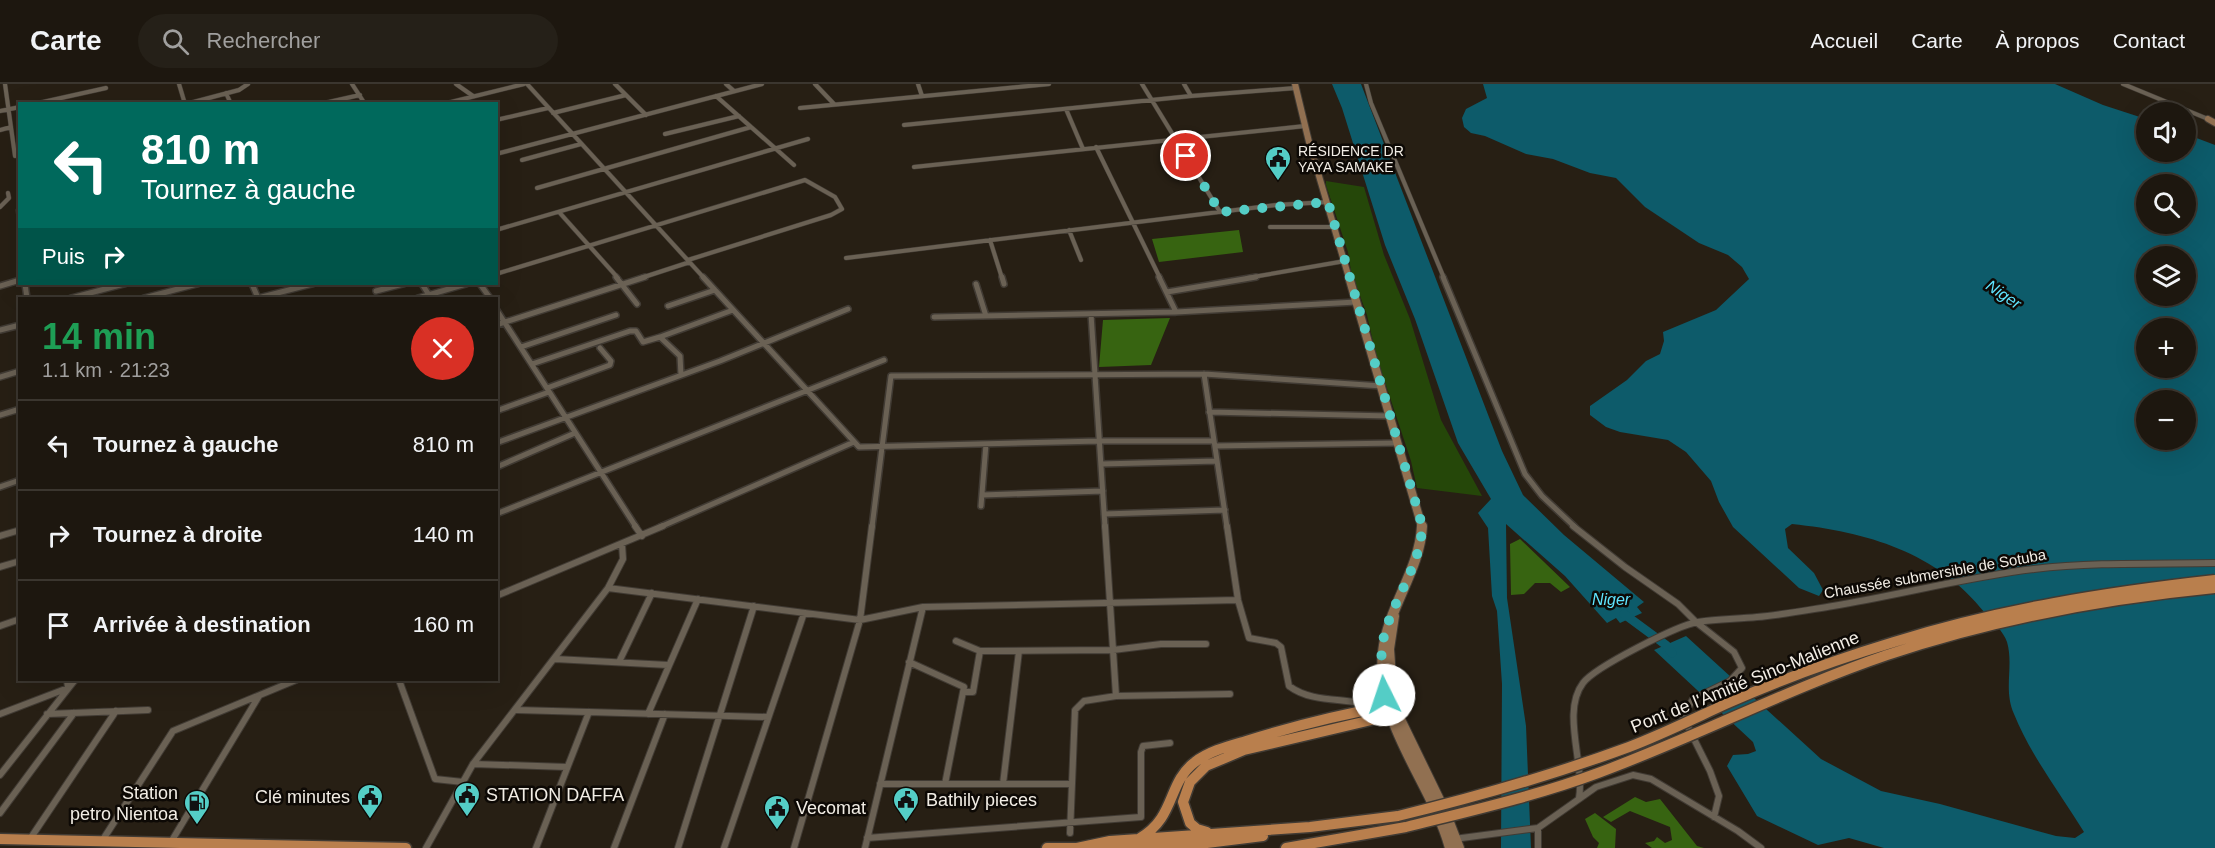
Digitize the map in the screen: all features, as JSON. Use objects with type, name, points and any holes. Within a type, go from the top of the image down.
[{"type":"main road","points":[[1295,86],[1422,525],[1422,534],[1415,559],[1395,606],[1389,649],[1388,710],[1453,843]]},
{"type":"main road","name":"Pont de l'Amitié Sino-Malienne","points":[[1310,827],[1398,816],[1476,797],[1555,773],[1662,734],[1729,703],[1809,671],[1852,655],[1925,633],[1992,615],[2063,600],[2215,580]]},
{"type":"main road","name":"Pont de l'Amitié Sino-Malienne","points":[[1286,848],[1303,847],[1406,827],[1484,807],[1597,773],[1785,693],[1860,664],[1933,641],[2000,623],[2071,608],[2215,588]]},
{"type":"main road","points":[[1218,833],[1201,832],[1187,820],[1184,812],[1182,800],[1186,789],[1204,767],[1227,755],[1368,719],[1388,710]]},
{"type":"main road","points":[[1138,839],[1162,824],[1182,775],[1199,757],[1288,730],[1388,710]]},
{"type":"main road","points":[[1077,848],[1099,842],[1310,827]]},
{"type":"main road","points":[[1047,848],[1199,844],[1310,827]]},
{"type":"main road","points":[[0,839],[38,842],[406,848]]},
{"type":"street","points":[[5,84],[15,156]]},
{"type":"street","points":[[178,84],[184,102]]},
{"type":"street","points":[[192,102],[239,90],[248,84]]},
{"type":"street","points":[[352,84],[364,102]]},
{"type":"street","points":[[456,84],[473,96]]},
{"type":"street","points":[[450,102],[525,84],[859,447],[1099,441],[1397,443]]},
{"type":"street","points":[[615,84],[646,115]]},
{"type":"street","points":[[726,84],[734,91]]},
{"type":"street","points":[[498,153],[762,84]]},
{"type":"street","points":[[815,84],[834,104]]},
{"type":"street","points":[[918,84],[922,96]]},
{"type":"street","points":[[951,84],[954,93]]},
{"type":"street","points":[[800,108],[1049,84]]},
{"type":"street","points":[[1142,84],[1220,212]]},
{"type":"street","points":[[1184,84],[1191,96]]},
{"type":"street","points":[[1366,84],[1371,103],[1400,168],[1491,396],[1525,474],[1564,519],[1625,567],[1678,604],[1734,652],[1742,664],[1742,668],[1730,681],[1693,699],[1683,717],[1710,771],[1719,796],[1714,817]]},
{"type":"street","points":[[2123,84],[2213,120]]},
{"type":"street","points":[[904,125],[1295,86]]},
{"type":"street","points":[[42,102],[106,88]]},
{"type":"street","points":[[226,93],[230,102]]},
{"type":"street","points":[[329,102],[360,95]]},
{"type":"street","points":[[553,113],[626,95]]},
{"type":"street","points":[[716,96],[794,165]]},
{"type":"street","points":[[0,111],[18,106]]},
{"type":"street","points":[[498,120],[548,108]]},
{"type":"street","points":[[1066,109],[1083,149]]},
{"type":"street","points":[[0,118],[9,116]]},
{"type":"street","points":[[665,134],[739,116]]},
{"type":"street","points":[[914,167],[1305,126]]},
{"type":"street","points":[[537,188],[751,127]]},
{"type":"street","points":[[0,130],[11,128]]},
{"type":"street","points":[[498,229],[808,139]]},
{"type":"street","points":[[13,142],[18,141]]},
{"type":"street","points":[[522,160],[581,144]]},
{"type":"street","points":[[1095,147],[1176,312]]},
{"type":"street","points":[[498,273],[805,180],[835,197],[842,209],[831,215],[498,324]]},
{"type":"street","points":[[0,207],[7,203],[8,193]]},
{"type":"street","points":[[846,258],[1133,222],[1328,202]]},
{"type":"street","points":[[559,212],[622,283],[637,304]]},
{"type":"street","points":[[1270,227],[1335,227]]},
{"type":"street","points":[[1069,230],[1081,260]]},
{"type":"street","points":[[990,240],[1004,284]]},
{"type":"street","points":[[1167,292],[1345,261]]},
{"type":"street","points":[[0,286],[18,281]]},
{"type":"street","points":[[976,284],[986,316]]},
{"type":"street","points":[[75,297],[120,285]]},
{"type":"street","points":[[148,297],[193,285]]},
{"type":"street","points":[[262,297],[308,285]]},
{"type":"street","points":[[376,291],[400,285]]},
{"type":"street","points":[[423,285],[429,295]]},
{"type":"street","points":[[422,297],[463,285]]},
{"type":"street","points":[[668,306],[715,290]]},
{"type":"street","points":[[934,317],[1176,312],[1356,302]]},
{"type":"street","points":[[498,442],[681,375],[848,309]]},
{"type":"street","points":[[532,364],[630,331],[636,331],[642,342],[733,310]]},
{"type":"street","points":[[498,312],[642,536]]},
{"type":"street","points":[[1091,314],[1116,696]]},
{"type":"street","points":[[521,347],[616,315]]},
{"type":"street","points":[[0,330],[18,326]]},
{"type":"street","points":[[660,337],[676,350],[681,359],[681,375]]},
{"type":"street","points":[[498,410],[610,365],[611,361],[600,348]]},
{"type":"street","points":[[498,513],[884,360]]},
{"type":"street","points":[[0,377],[18,372]]},
{"type":"street","points":[[1204,374],[1238,600],[1248,638],[1276,643],[1281,647],[1289,686],[1293,690],[1311,696],[1368,703],[1388,710]]},
{"type":"street","points":[[794,848],[860,620],[891,376],[1204,374],[1382,386]]},
{"type":"street","points":[[0,415],[18,410]]},
{"type":"street","points":[[1209,412],[1390,416]]},
{"type":"street","points":[[499,466],[575,433]]},
{"type":"street","points":[[498,595],[642,536],[854,442]]},
{"type":"street","points":[[981,506],[986,444]]},
{"type":"street","points":[[1101,464],[1217,461]]},
{"type":"street","points":[[0,487],[18,481]]},
{"type":"street","points":[[982,495],[1102,491]]},
{"type":"street","points":[[1104,514],[1225,510]]},
{"type":"street","points":[[0,536],[18,531]]},
{"type":"street","points":[[426,848],[473,764],[517,710],[608,588],[623,559],[622,544]]},
{"type":"street","points":[[0,567],[18,562]]},
{"type":"street","name":"Chaussée submersible de Sotuba","points":[[1696,621],[1760,617],[1833,606],[2033,569],[2098,564],[2215,563]]},
{"type":"street","points":[[608,588],[860,620],[923,607],[1238,600]]},
{"type":"street","points":[[619,662],[652,593]]},
{"type":"street","points":[[648,714],[698,599]]},
{"type":"street","points":[[678,848],[754,606]]},
{"type":"street","points":[[865,848],[923,607]]},
{"type":"street","points":[[724,848],[804,613]]},
{"type":"street","points":[[0,626],[18,620]]},
{"type":"street","points":[[1579,798],[1582,782],[1574,726],[1576,699],[1581,685],[1591,673],[1625,654],[1696,621]]},
{"type":"street","points":[[956,641],[980,651],[1113,650],[1161,645],[1206,644]]},
{"type":"street","points":[[963,692],[973,692],[980,651]]},
{"type":"street","points":[[1003,784],[1018,651]]},
{"type":"street","points":[[555,659],[668,665]]},
{"type":"street","points":[[909,662],[964,687],[945,784]]},
{"type":"street","points":[[67,681],[68,688]]},
{"type":"street","points":[[0,775],[74,681]]},
{"type":"street","points":[[101,842],[173,730],[293,681]]},
{"type":"street","points":[[399,681],[435,779],[463,782]]},
{"type":"street","points":[[0,714],[68,688]]},
{"type":"street","points":[[171,843],[260,694]]},
{"type":"street","points":[[1070,834],[1075,710],[1084,701],[1116,696],[1230,694]]},
{"type":"street","points":[[47,714],[148,710]]},
{"type":"street","points":[[517,710],[768,717]]},
{"type":"street","points":[[38,842],[116,711]]},
{"type":"street","points":[[536,848],[589,712]]},
{"type":"street","points":[[0,813],[74,713]]},
{"type":"street","points":[[614,848],[666,714]]},
{"type":"street","points":[[867,837],[1141,817],[1143,746],[1170,742]]},
{"type":"street","points":[[473,764],[567,767]]},
{"type":"street","points":[[1453,843],[1488,835],[1535,829],[1596,787],[1633,775],[1652,779],[1761,848]]},
{"type":"street","points":[[880,784],[1072,784]]},
{"type":"street","points":[[1535,829],[1538,848]]},
{"type":"green space","points":[[1326,181],[1364,187],[1384,255],[1410,319],[1441,420],[1482,496],[1417,488],[1411,461],[1376,355],[1367,315],[1351,271],[1348,252]]},
{"type":"green space","points":[[1239,230],[1243,252],[1159,262],[1152,239]]},
{"type":"green space","points":[[1170,318],[1151,365],[1099,367],[1103,320]]},
{"type":"green space","points":[[1520,539],[1570,587],[1561,592],[1550,583],[1535,583],[1524,594],[1511,595],[1510,544]]},
{"type":"green space","points":[[1635,797],[1646,802],[1660,799],[1697,846],[1704,848],[1652,848],[1645,843],[1654,841],[1657,837],[1665,843],[1672,840],[1670,827],[1630,811],[1611,822],[1603,817]]},
{"type":"green space","points":[[1595,813],[1616,829],[1615,848],[1597,848],[1599,843],[1593,837],[1585,819]]},
{"type":"water","name":"Niger","points":[[1332,84],[1361,84],[1502,451],[1523,495],[1564,535],[1644,602],[1637,607],[1642,613],[1620,623],[1616,618],[1607,623],[1565,576],[1506,524],[1507,598],[1526,726],[1531,848],[1501,848],[1502,684],[1497,611],[1492,596],[1488,528],[1478,513],[1491,499],[1458,443],[1415,319],[1385,245],[1342,108]]},
{"type":"water","points":[[1483,84],[2055,84],[2103,105],[2136,116],[2136,162],[2196,162],[2196,138],[2215,145],[2215,848],[1884,848],[1849,838],[1818,845],[1757,816],[1727,766],[1733,755],[1756,751],[1753,742],[1654,650],[1686,636],[1821,759],[1881,791],[1940,804],[2056,836],[2075,838],[2084,832],[2037,760],[2014,714],[2009,696],[2009,651],[2005,638],[1966,592],[1945,574],[1923,560],[1873,540],[1847,533],[1792,524],[1785,529],[1788,548],[1814,573],[1823,590],[1819,596],[1799,588],[1733,527],[1719,502],[1711,481],[1686,452],[1668,440],[1620,432],[1606,427],[1590,415],[1590,406],[1627,380],[1646,361],[1660,354],[1664,341],[1663,332],[1716,310],[1749,279],[1742,267],[1728,255],[1699,243],[1645,207],[1616,178],[1590,173],[1553,159],[1526,154],[1485,136],[1471,133],[1464,127],[1462,118],[1466,109],[1487,98]]},
{"type":"waterway","points":[[1624,614],[1666,645],[1672,653]]},
{"type":"place","name":"RÉSIDENCE DR YAYA SAMAKE","points":[[1278,182]]},
{"type":"place","name":"STATION DAFFA","points":[[467,818]]},
{"type":"place","name":"Clé minutes","points":[[370,820]]},
{"type":"place","name":"Bathily pieces","points":[[906,823]]},
{"type":"place","name":"Station petro Nientoa","points":[[197,826]]},
{"type":"place","name":"Vecomat","points":[[777,831]]},
{"type":"route","points":[[1186,156],[1220,212],[1276,205],[1328,202],[1422,525],[1420,544],[1387,626],[1382,648],[1384,695]]}]
